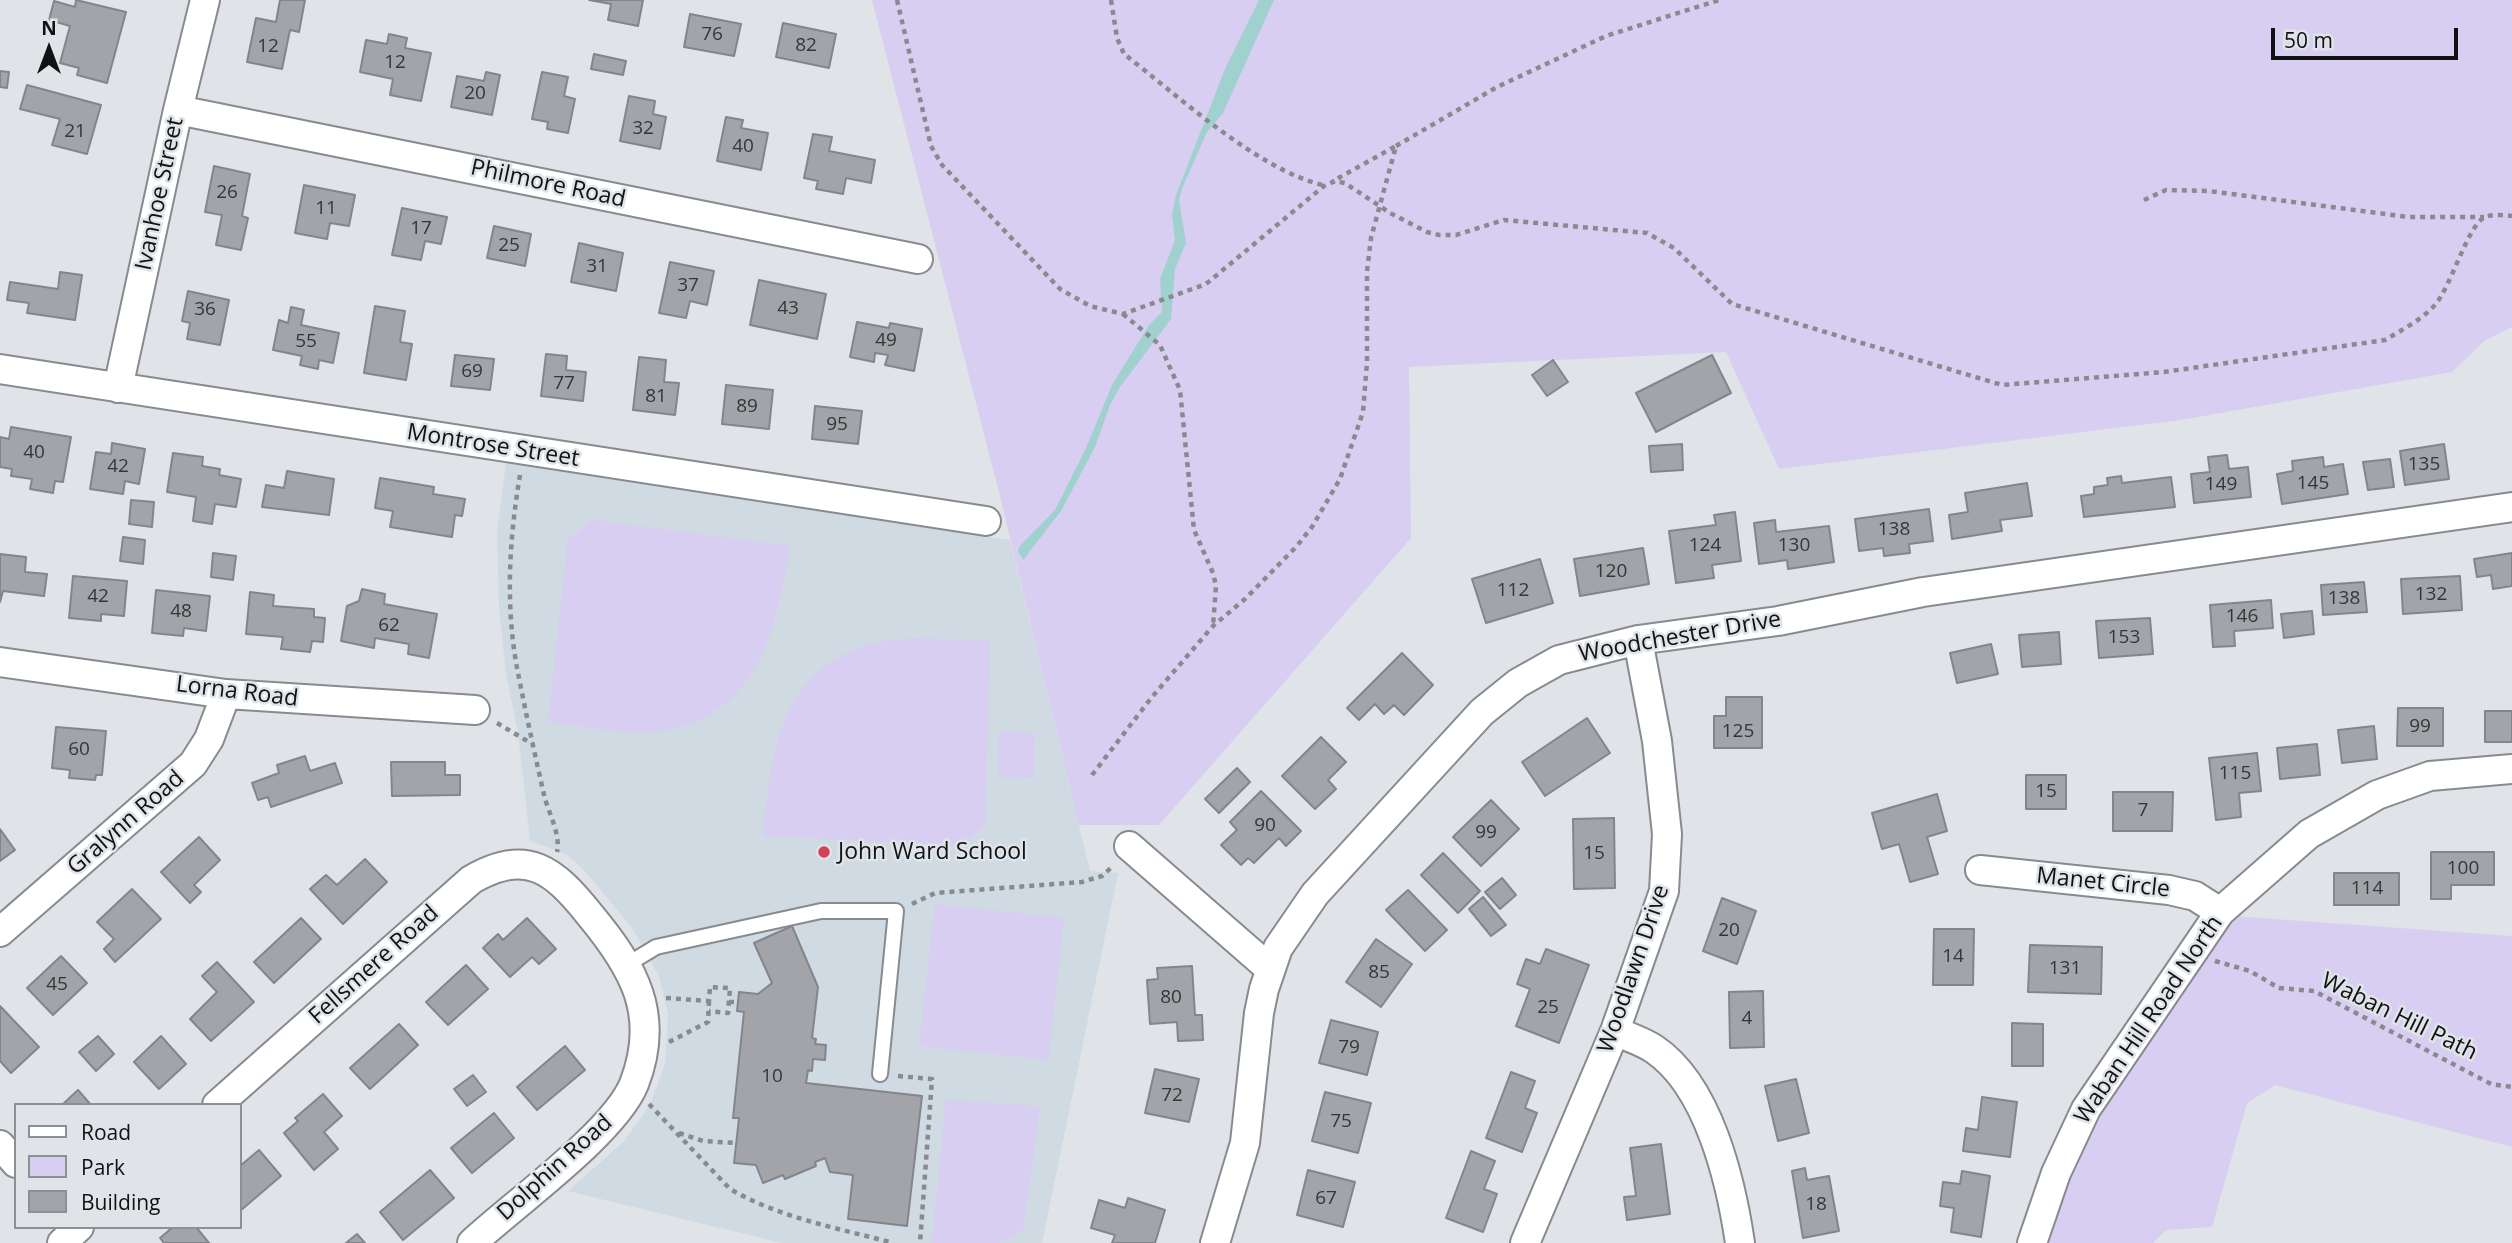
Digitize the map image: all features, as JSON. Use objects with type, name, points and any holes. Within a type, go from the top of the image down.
[{"type":"street","name":"Ivanhoe Street","points":[[118,388],[178,110],[205,0]]},
{"type":"street","name":"Philmore Road","points":[[178,110],[918,259]]},
{"type":"street","name":"Montrose Street","points":[[0,369],[986,521]]},
{"type":"street","name":"Woodchester Drive","points":[[1215,1243],[1243,1152],[1259,1013],[1270,969],[1294,920],[1482,712],[1518,683],[1559,660],[1638,640],[1778,621],[1923,592],[2512,507]]},
{"type":"street","name":"Woodlawn Drive","points":[[1525,1243],[1615,1031],[1659,910],[1667,872],[1667,834],[1657,741],[1638,640]]},
{"type":"street","name":"Lorna Road","points":[[0,662],[226,694],[475,710]]},
{"type":"street","name":"Gralynn Road","points":[[0,932],[193,764],[209,739],[226,694]]},
{"type":"street","name":"Waban Hill Road North","points":[[2032,1243],[2076,1125],[2221,912],[2309,834],[2377,795],[2430,776],[2512,769]]},
{"type":"street","points":[[1129,846],[1270,969]]},
{"type":"street","name":"Fellsmere Road","points":[[219,1103],[471,880],[506,864],[528,864],[548,872]]},
{"type":"street","name":"Manet Circle","points":[[1980,870],[2169,890],[2195,896],[2221,912]]},
{"type":"street","name":"Dolphin Road","points":[[472,1243],[610,1122],[630,1093],[640,1066],[644,1041],[642,1004],[628,964],[576,898],[548,872]]},
{"type":"street","points":[[1615,1031],[1654,1049],[1666,1059],[1696,1100],[1727,1177],[1740,1243]]},
{"type":"street","points":[[0,1145],[14,1161]]},
{"type":"lane","points":[[628,964],[656,947],[821,911],[896,911],[880,1074]]},
{"type":"path","points":[[897,0],[931,146],[942,165],[1060,289],[1090,306],[1124,314],[1156,340],[1167,359],[1181,397],[1194,530],[1216,586],[1213,626]]},
{"type":"path","points":[[1111,0],[1120,49],[1226,132],[1288,172],[1324,186]]},
{"type":"path","points":[[1124,314],[1206,284],[1324,186],[1497,87],[1606,36],[1719,0]]},
{"type":"path","points":[[1092,775],[1152,697],[1213,626],[1245,599],[1296,547],[1312,527],[1340,479],[1363,412],[1367,362],[1367,271],[1371,238],[1396,146]]},
{"type":"path","points":[[1330,182],[1350,186],[1381,207],[1427,232],[1439,235],[1456,235],[1504,220],[1647,233],[1674,248],[1732,304],[2002,385],[2164,372],[2385,340],[2435,305],[2448,284],[2474,227],[2485,217]]},
{"type":"path","points":[[2144,200],[2158,191],[2200,190],[2408,217],[2512,216]]},
{"type":"path","points":[[524,451],[514,511],[509,587],[517,671],[558,843],[548,872]]},
{"type":"path","points":[[475,710],[534,746]]},
{"type":"path","points":[[896,911],[935,893],[1098,878],[1129,846]]},
{"type":"path","name":"Waban Hill Path","points":[[2190,954],[2249,971],[2280,988],[2314,991],[2491,1084],[2512,1087]]},
{"type":"path","points":[[644,1041],[668,1043],[708,1022],[710,986],[730,988],[728,1013],[709,1012]]},
{"type":"path","points":[[642,1004],[665,998],[709,1001]]},
{"type":"path","points":[[729,1002],[738,1002]]},
{"type":"path","points":[[880,1074],[932,1079],[920,1243]]},
{"type":"path","points":[[630,1093],[650,1105],[730,1189],[765,1208],[893,1243]]},
{"type":"path","points":[[675,1131],[703,1141],[736,1143]]},
{"type":"shaded area","points":[[1259,0],[1274,0],[1223,113],[1207,132],[1179,200],[1186,243],[1175,269],[1171,319],[1120,387],[1110,405],[1095,447],[1061,511],[1023,560],[1018,551],[1020,546],[1055,510],[1086,448],[1112,385],[1149,325],[1162,312],[1160,279],[1175,240],[1172,215],[1176,195],[1225,69]]},
{"type":"shaded area","name":"John Ward School","points":[[506,463],[1010,540],[1090,871],[1118,873],[1042,1243],[782,1243],[568,1191],[624,1141],[650,1105],[665,1064],[668,1014],[659,976],[632,928],[584,870],[566,854],[530,841],[518,733],[506,674],[499,608],[497,533]]},
{"type":"green space","points":[[872,0],[2512,0],[2512,327],[2484,341],[2452,372],[2181,420],[1779,469],[1726,352],[1409,367],[1411,538],[1159,825],[1079,825],[1002,504]]},
{"type":"green space","points":[[594,520],[790,546],[770,635],[743,686],[723,706],[697,721],[651,732],[607,730],[548,722],[568,539]]},
{"type":"green space","points":[[913,638],[990,641],[985,826],[961,846],[763,836],[776,746],[785,719],[798,695],[816,674],[840,657],[871,644]]},
{"type":"green space","points":[[999,732],[1035,733],[1034,778],[998,777]]},
{"type":"green space","points":[[935,904],[1064,918],[1048,1060],[919,1046]]},
{"type":"green space","points":[[2232,916],[2512,936],[2512,1147],[2275,1085],[2247,1103],[2212,1227],[2166,1230],[2153,1243],[2044,1243],[2090,1111]]},
{"type":"green space","points":[[946,1100],[1040,1106],[1023,1230],[998,1243],[932,1243]]},
{"type":"building","points":[[76,0],[126,12],[107,83],[77,75],[79,68],[60,63],[70,26],[49,20],[54,1],[75,7]]},
{"type":"building","points":[[280,0],[305,0],[299,32],[290,30],[282,69],[247,62],[256,18],[276,22]]},
{"type":"building","points":[[589,0],[643,0],[638,26],[608,20],[611,4]]},
{"type":"building","points":[[690,14],[741,24],[734,56],[684,47]]},
{"type":"building","points":[[783,23],[836,34],[829,68],[776,57]]},
{"type":"building","points":[[389,34],[407,38],[405,48],[431,53],[421,101],[390,95],[393,79],[360,72],[366,40],[387,44]]},
{"type":"building","points":[[594,54],[626,61],[623,75],[591,69]]},
{"type":"building","points":[[0,71],[9,72],[7,88],[0,87]]},
{"type":"building","points":[[486,72],[500,75],[492,115],[451,107],[457,76],[484,81]]},
{"type":"building","points":[[542,72],[568,77],[564,96],[575,99],[568,133],[547,129],[548,122],[532,119]]},
{"type":"building","points":[[27,85],[101,105],[87,154],[52,145],[60,119],[20,109]]},
{"type":"building","points":[[629,96],[655,101],[653,114],[666,117],[660,149],[620,141]]},
{"type":"building","points":[[726,117],[743,120],[741,128],[768,133],[761,170],[717,161]]},
{"type":"building","points":[[813,134],[832,137],[829,151],[875,160],[871,183],[846,178],[843,194],[816,189],[818,181],[804,178]]},
{"type":"building","points":[[214,166],[250,174],[242,216],[248,218],[241,250],[216,245],[222,215],[205,212]]},
{"type":"building","points":[[304,185],[355,195],[349,226],[330,223],[327,239],[295,233]]},
{"type":"building","points":[[402,208],[447,217],[441,244],[425,241],[421,260],[392,255]]},
{"type":"building","points":[[494,226],[531,234],[525,266],[487,258]]},
{"type":"building","points":[[579,243],[623,253],[616,291],[571,282]]},
{"type":"building","points":[[670,262],[714,271],[707,305],[690,301],[686,318],[659,313]]},
{"type":"building","points":[[60,272],[82,275],[75,320],[27,313],[29,303],[7,300],[10,282],[58,289]]},
{"type":"building","points":[[759,280],[826,294],[817,339],[750,325]]},
{"type":"building","points":[[188,291],[229,300],[220,345],[187,339],[190,323],[182,321]]},
{"type":"building","points":[[375,306],[405,311],[400,342],[412,344],[406,380],[364,373]]},
{"type":"building","points":[[291,307],[304,310],[301,325],[339,333],[333,363],[319,360],[318,369],[300,365],[302,356],[273,350],[279,320],[288,323]]},
{"type":"building","points":[[857,322],[889,328],[890,323],[922,329],[914,371],[885,365],[888,355],[875,353],[874,362],[850,357]]},
{"type":"building","points":[[546,354],[567,356],[566,370],[586,372],[583,401],[541,396]]},
{"type":"building","points":[[455,355],[494,359],[490,390],[451,386]]},
{"type":"building","points":[[1712,355],[1731,393],[1656,432],[1636,393]]},
{"type":"building","points":[[639,357],[666,360],[664,382],[679,383],[675,415],[633,410]]},
{"type":"building","points":[[1553,360],[1568,382],[1547,396],[1532,375]]},
{"type":"building","points":[[726,385],[773,390],[769,429],[722,424]]},
{"type":"building","points":[[815,406],[862,411],[858,444],[812,439]]},
{"type":"building","points":[[11,427],[71,437],[63,482],[55,481],[53,493],[30,489],[32,479],[11,476],[12,469],[0,467],[0,437],[9,439]]},
{"type":"building","points":[[112,443],[145,449],[139,484],[125,481],[123,494],[90,489],[96,452],[111,454]]},
{"type":"building","points":[[1682,444],[1683,470],[1651,472],[1649,446]]},
{"type":"building","points":[[2444,444],[2449,479],[2405,485],[2400,451]]},
{"type":"building","points":[[173,453],[203,457],[202,466],[220,469],[219,475],[241,479],[236,507],[215,504],[212,524],[193,521],[196,497],[167,492]]},
{"type":"building","points":[[2227,455],[2229,469],[2248,467],[2251,497],[2194,503],[2191,474],[2210,472],[2208,457]]},
{"type":"building","points":[[2323,457],[2324,467],[2343,464],[2348,494],[2282,504],[2277,474],[2293,471],[2292,461]]},
{"type":"building","points":[[2390,459],[2394,487],[2368,490],[2363,462]]},
{"type":"building","points":[[287,471],[334,479],[329,515],[262,507],[266,485],[284,488]]},
{"type":"building","points":[[2121,476],[2122,483],[2171,477],[2175,507],[2084,517],[2081,496],[2094,494],[2094,487],[2108,485],[2107,478]]},
{"type":"building","points":[[380,478],[434,487],[433,494],[465,499],[462,516],[455,515],[452,537],[390,527],[393,511],[375,508]]},
{"type":"building","points":[[2027,483],[2032,516],[2000,520],[2002,531],[1952,539],[1949,515],[1968,512],[1965,493]]},
{"type":"building","points":[[131,500],[154,502],[152,527],[129,524]]},
{"type":"building","points":[[1929,509],[1933,541],[1909,544],[1910,553],[1884,556],[1883,548],[1859,551],[1855,519]]},
{"type":"building","points":[[1735,512],[1741,561],[1712,565],[1714,578],[1676,583],[1669,531],[1716,525],[1714,515]]},
{"type":"building","points":[[1775,520],[1776,532],[1829,526],[1834,562],[1788,569],[1787,560],[1759,564],[1754,523]]},
{"type":"building","points":[[123,537],[145,540],[143,564],[120,561]]},
{"type":"building","points":[[1643,548],[1649,584],[1580,596],[1574,559]]},
{"type":"building","points":[[213,553],[236,556],[233,580],[211,577]]},
{"type":"building","points":[[2512,553],[2512,586],[2493,589],[2491,575],[2477,577],[2474,559]]},
{"type":"building","points":[[0,554],[26,557],[25,572],[47,574],[44,596],[3,591],[0,602]]},
{"type":"building","points":[[1540,559],[1553,603],[1486,623],[1472,579]]},
{"type":"building","points":[[73,576],[127,581],[124,616],[101,614],[101,621],[69,618]]},
{"type":"building","points":[[2460,576],[2462,610],[2403,614],[2401,579]]},
{"type":"building","points":[[2364,582],[2367,612],[2323,615],[2321,585]]},
{"type":"building","points":[[362,589],[385,594],[384,604],[437,614],[429,658],[408,654],[409,644],[375,638],[374,648],[341,641],[347,606],[359,601]]},
{"type":"building","points":[[156,590],[210,596],[206,631],[184,628],[183,636],[152,633]]},
{"type":"building","points":[[250,592],[274,595],[273,606],[314,609],[314,617],[325,618],[323,642],[312,641],[310,652],[281,649],[283,637],[246,634]]},
{"type":"building","points":[[2271,600],[2273,628],[2234,631],[2235,646],[2213,647],[2210,605]]},
{"type":"building","points":[[2312,611],[2314,634],[2284,638],[2281,614]]},
{"type":"building","points":[[2150,618],[2153,654],[2099,658],[2096,621]]},
{"type":"building","points":[[2059,632],[2061,664],[2022,667],[2019,635]]},
{"type":"building","points":[[1991,644],[1998,674],[1957,683],[1950,653]]},
{"type":"building","points":[[1402,653],[1433,685],[1404,715],[1394,705],[1384,714],[1375,704],[1359,720],[1347,708]]},
{"type":"building","points":[[1726,697],[1762,697],[1762,748],[1714,748],[1714,716],[1726,716]]},
{"type":"building","points":[[2398,708],[2443,708],[2443,746],[2397,746]]},
{"type":"building","points":[[2485,711],[2512,711],[2512,742],[2485,742]]},
{"type":"building","points":[[1587,718],[1610,753],[1545,796],[1522,762]]},
{"type":"building","points":[[2374,726],[2377,759],[2342,763],[2338,730]]},
{"type":"building","points":[[56,727],[106,731],[102,775],[96,775],[95,780],[69,778],[70,770],[52,768]]},
{"type":"building","points":[[1321,737],[1346,762],[1328,780],[1336,789],[1315,809],[1282,776]]},
{"type":"building","points":[[2317,744],[2320,775],[2280,779],[2277,748]]},
{"type":"building","points":[[2257,753],[2261,791],[2239,793],[2241,817],[2216,820],[2209,758]]},
{"type":"building","points":[[305,756],[310,771],[335,763],[342,783],[271,807],[268,797],[258,800],[252,783],[279,773],[277,765]]},
{"type":"building","points":[[391,762],[445,762],[445,775],[460,775],[460,795],[392,796]]},
{"type":"building","points":[[1237,768],[1250,782],[1219,813],[1205,799]]},
{"type":"building","points":[[2026,775],[2066,775],[2066,809],[2026,809]]},
{"type":"building","points":[[1261,791],[1301,831],[1286,846],[1279,838],[1254,863],[1248,858],[1241,865],[1221,845],[1237,830],[1230,822]]},
{"type":"building","points":[[2113,792],[2173,792],[2172,831],[2113,831]]},
{"type":"building","points":[[1937,794],[1947,831],[1927,837],[1938,874],[1910,882],[1899,844],[1882,849],[1872,813]]},
{"type":"building","points":[[1491,800],[1519,829],[1481,866],[1453,837]]},
{"type":"building","points":[[1614,818],[1615,888],[1574,889],[1573,819]]},
{"type":"building","points":[[0,829],[15,850],[0,861]]},
{"type":"building","points":[[199,837],[220,860],[194,885],[201,892],[190,903],[161,872]]},
{"type":"building","points":[[2431,852],[2494,852],[2494,885],[2451,885],[2451,899],[2431,899]]},
{"type":"building","points":[[1443,853],[1480,891],[1458,913],[1421,875]]},
{"type":"building","points":[[365,859],[387,882],[343,924],[310,889],[326,875],[337,885]]},
{"type":"building","points":[[2334,873],[2399,873],[2399,905],[2334,905]]},
{"type":"building","points":[[1502,878],[1516,895],[1500,909],[1485,892]]},
{"type":"building","points":[[132,889],[161,919],[115,962],[104,949],[114,939],[97,922]]},
{"type":"building","points":[[1408,890],[1447,930],[1425,951],[1386,910]]},
{"type":"building","points":[[1483,897],[1506,925],[1491,936],[1469,909]]},
{"type":"building","points":[[1722,898],[1756,911],[1737,964],[1703,951]]},
{"type":"building","points":[[301,918],[321,939],[274,983],[254,962]]},
{"type":"building","points":[[527,918],[556,949],[539,964],[532,957],[510,977],[483,948],[498,934],[503,940]]},
{"type":"building","points":[[792,926],[818,987],[812,1038],[816,1039],[815,1044],[826,1045],[825,1060],[813,1059],[812,1071],[808,1070],[806,1083],[922,1096],[907,1226],[848,1219],[853,1175],[830,1172],[825,1158],[815,1162],[816,1166],[785,1179],[783,1175],[763,1183],[756,1165],[734,1163],[739,1118],[733,1118],[744,1012],[737,1011],[739,992],[758,994],[772,983],[754,943]]},
{"type":"building","points":[[1934,929],[1974,929],[1973,985],[1933,985]]},
{"type":"building","points":[[1376,939],[1412,964],[1381,1007],[1346,982]]},
{"type":"building","points":[[2030,945],[2102,947],[2101,994],[2028,992]]},
{"type":"building","points":[[1546,949],[1589,965],[1559,1043],[1516,1026],[1530,989],[1517,984],[1526,959],[1540,964]]},
{"type":"building","points":[[61,956],[87,983],[53,1015],[27,988]]},
{"type":"building","points":[[217,962],[254,1002],[211,1041],[190,1019],[217,992],[202,976]]},
{"type":"building","points":[[466,965],[488,989],[448,1025],[426,1002]]},
{"type":"building","points":[[1192,966],[1195,1015],[1202,1015],[1203,1040],[1178,1041],[1177,1022],[1150,1024],[1147,980],[1158,979],[1157,968]]},
{"type":"building","points":[[1763,991],[1764,1047],[1730,1048],[1729,992]]},
{"type":"building","points":[[0,1006],[39,1047],[11,1073],[0,1061]]},
{"type":"building","points":[[1331,1020],[1378,1032],[1367,1075],[1319,1063]]},
{"type":"building","points":[[2012,1023],[2043,1024],[2043,1066],[2012,1066]]},
{"type":"building","points":[[399,1024],[418,1045],[370,1089],[350,1068]]},
{"type":"building","points":[[98,1036],[114,1054],[96,1071],[79,1052]]},
{"type":"building","points":[[161,1036],[186,1064],[159,1089],[134,1062]]},
{"type":"building","points":[[565,1046],[585,1070],[537,1110],[517,1087]]},
{"type":"building","points":[[1155,1069],[1199,1079],[1189,1122],[1145,1113]]},
{"type":"building","points":[[1511,1072],[1535,1081],[1525,1108],[1537,1113],[1522,1152],[1486,1138]]},
{"type":"building","points":[[473,1075],[486,1092],[467,1106],[454,1089]]},
{"type":"building","points":[[1796,1079],[1809,1133],[1778,1141],[1765,1086]]},
{"type":"building","points":[[78,1090],[89,1103],[64,1103]]},
{"type":"building","points":[[1325,1092],[1371,1103],[1358,1153],[1312,1141]]},
{"type":"building","points":[[323,1094],[342,1116],[324,1132],[338,1149],[314,1170],[284,1133],[298,1121],[295,1118]]},
{"type":"building","points":[[1982,1097],[2017,1102],[2010,1157],[1963,1151],[1966,1128],[1978,1130]]},
{"type":"building","points":[[494,1113],[514,1138],[472,1173],[451,1148]]},
{"type":"building","points":[[1661,1144],[1670,1214],[1627,1220],[1624,1197],[1636,1196],[1630,1148]]},
{"type":"building","points":[[259,1150],[281,1176],[242,1209],[242,1164]]},
{"type":"building","points":[[1471,1151],[1495,1161],[1484,1189],[1497,1194],[1483,1232],[1446,1218]]},
{"type":"building","points":[[1805,1168],[1807,1180],[1829,1176],[1839,1231],[1803,1238],[1792,1171]]},
{"type":"building","points":[[430,1170],[454,1198],[403,1240],[380,1212]]},
{"type":"building","points":[[1308,1170],[1355,1182],[1343,1227],[1297,1215]]},
{"type":"building","points":[[1962,1171],[1990,1176],[1981,1237],[1951,1232],[1954,1208],[1940,1206],[1943,1182],[1960,1184]]},
{"type":"building","points":[[1128,1198],[1165,1210],[1155,1243],[1112,1243],[1115,1235],[1091,1228],[1099,1200],[1125,1208]]},
{"type":"building","points":[[171,1229],[198,1229],[209,1243],[164,1243],[160,1238]]},
{"type":"building","points":[[357,1234],[365,1243],[346,1243]]},
{"type":"place","name":"John Ward School","points":[[824,852]]}]
